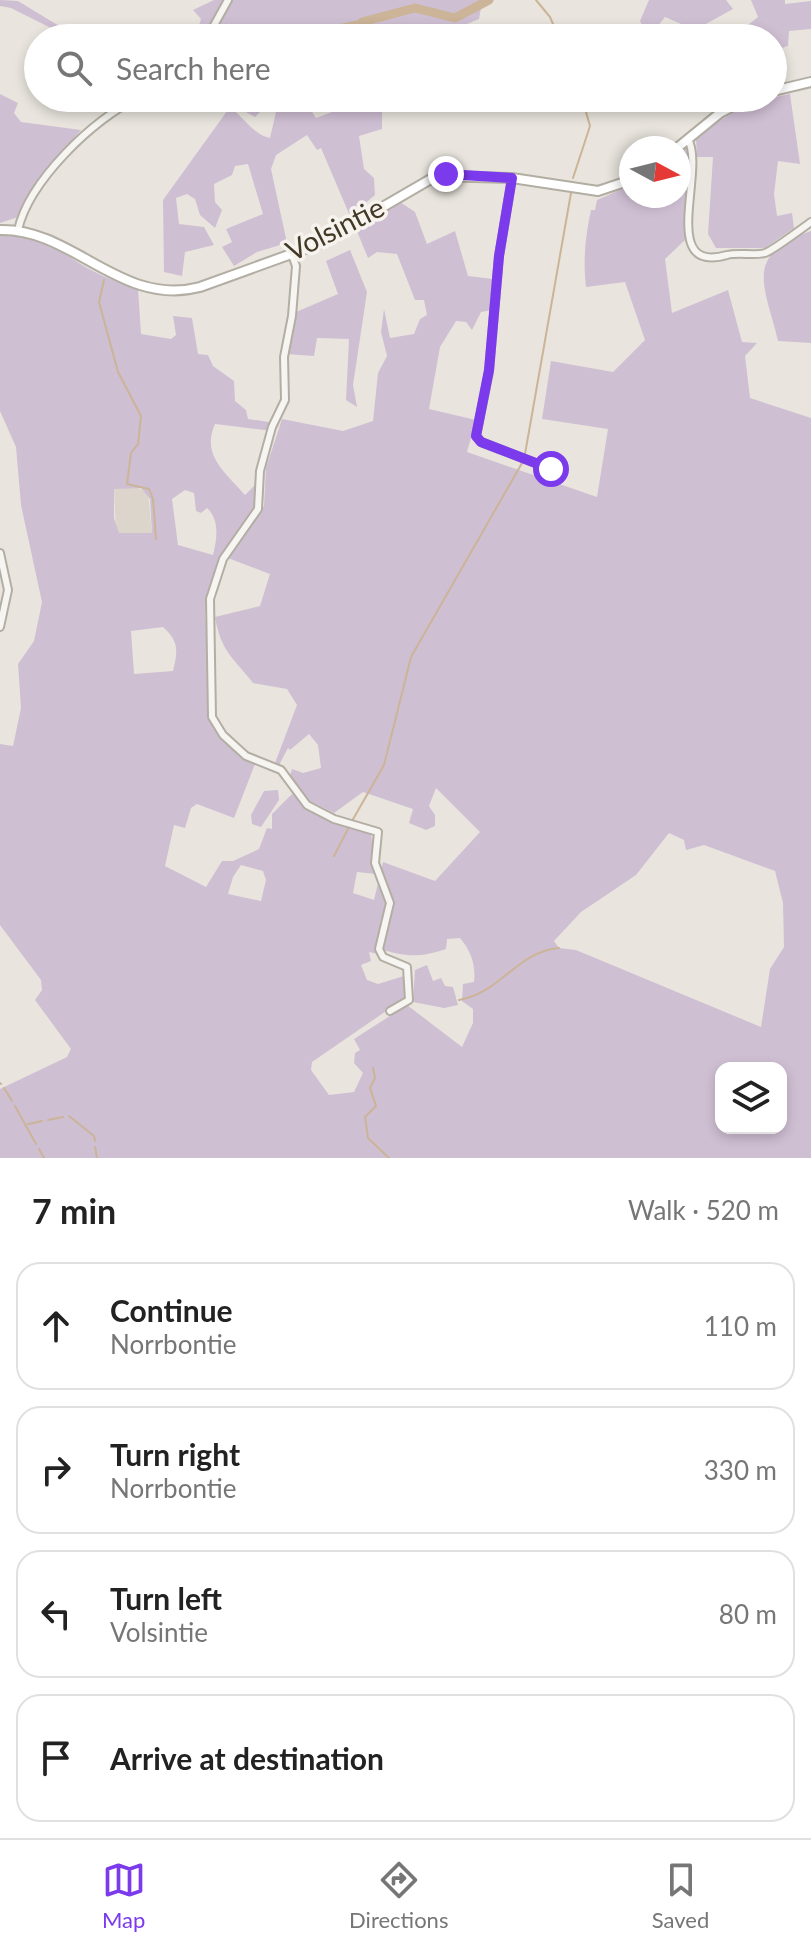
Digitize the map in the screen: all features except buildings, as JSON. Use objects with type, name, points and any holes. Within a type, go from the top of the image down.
[{"type":"street","points":[[215,24],[228,0]]},
{"type":"street","points":[[787,88],[811,82]]},
{"type":"street","points":[[18,230],[42,186],[77,141],[111,112]]},
{"type":"street","points":[[691,137],[722,112]]},
{"type":"street","points":[[691,156],[691,196]]},
{"type":"street","name":"Volsintie","points":[[0,230],[18,230],[57,242],[107,273],[170,290],[200,287],[292,255],[339,233],[427,179],[446,174],[512,178],[598,191],[619,184]]},
{"type":"street","points":[[512,178],[499,256],[489,370],[476,436],[481,442],[551,469]]},
{"type":"street","points":[[690,208],[688,239],[708,260],[767,252],[811,222]]},
{"type":"street","points":[[292,255],[296,266],[292,316],[284,357],[285,400],[272,427],[260,471],[258,509],[223,559],[210,599],[214,670],[212,717],[240,752],[281,770],[307,805],[334,819],[378,832],[375,863],[390,903],[379,949],[383,957],[407,967],[411,985],[409,1000],[390,1011]]},
{"type":"street","points":[[0,553],[8,590],[0,627]]},
{"type":"shaded area","points":[[0,0],[18,1],[56,24],[43,24],[11,8],[0,6]]},
{"type":"shaded area","points":[[214,0],[494,0],[481,8],[479,19],[467,24],[199,24],[201,19],[193,10]]},
{"type":"shaded area","points":[[649,0],[726,0],[733,9],[706,24],[681,24],[665,17],[659,24],[642,24]]},
{"type":"shaded area","points":[[751,0],[785,0],[785,4],[811,1],[811,29],[789,31],[787,46],[787,24],[749,24],[758,17]]},
{"type":"shaded area","points":[[363,19],[373,21],[359,24],[340,24]]},
{"type":"shaded area","points":[[0,94],[18,103],[14,113],[21,122],[81,130],[52,164],[18,217],[0,223]]},
{"type":"shaded area","points":[[790,94],[800,164],[778,161],[774,194],[777,216],[792,213],[794,228],[765,248],[716,248],[708,234],[713,157],[697,157],[696,139],[735,112],[787,112],[787,95]]},
{"type":"shaded area","points":[[226,112],[235,112],[254,130],[270,138],[276,112],[312,112],[316,118],[332,112],[382,112],[382,129],[359,136],[364,169],[374,178],[375,195],[350,216],[321,148],[317,150],[307,135],[276,155],[271,169],[287,243],[257,252],[234,266],[222,247],[232,242],[226,229],[263,214],[248,164],[235,166],[232,175],[214,184],[215,202],[222,210],[215,228],[200,215],[195,199],[187,194],[176,198],[179,224],[204,227],[214,245],[185,252],[182,276],[164,272],[163,200]]},
{"type":"shaded area","points":[[619,190],[619,208],[686,208],[685,240],[665,259],[672,313],[728,290],[742,342],[757,343],[745,356],[750,398],[811,418],[811,1158],[0,1158],[0,1089],[67,1057],[71,1049],[35,1000],[42,990],[41,980],[0,925],[0,744],[13,746],[21,708],[18,664],[34,641],[42,602],[21,505],[16,447],[0,411],[0,234],[39,240],[96,273],[138,289],[141,334],[171,339],[176,335],[173,316],[192,318],[198,354],[208,355],[213,366],[234,381],[235,401],[246,410],[248,419],[269,422],[270,428],[265,430],[215,424],[211,435],[217,462],[245,495],[257,483],[257,507],[215,571],[205,613],[214,725],[243,758],[255,764],[234,818],[197,804],[191,808],[185,828],[174,825],[165,866],[206,887],[222,861],[233,861],[259,849],[267,828],[272,829],[272,814],[294,792],[310,812],[371,833],[376,874],[357,872],[353,893],[374,900],[383,862],[435,881],[480,832],[436,788],[429,806],[435,815],[435,826],[426,830],[409,823],[413,809],[363,792],[334,813],[302,797],[290,776],[292,769],[303,773],[321,768],[318,745],[309,734],[290,750],[288,748],[279,765],[275,763],[297,705],[287,689],[253,683],[224,646],[215,617],[260,606],[270,574],[228,558],[264,506],[266,468],[282,419],[343,431],[373,421],[378,373],[387,356],[381,332],[384,309],[390,338],[414,334],[420,319],[427,315],[424,300],[415,300],[397,254],[377,252],[368,258],[356,229],[400,202],[415,212],[427,244],[455,231],[468,276],[493,279],[492,310],[481,312],[472,330],[466,322],[456,321],[440,347],[429,409],[476,420],[467,452],[597,497],[608,429],[542,419],[551,361],[613,372],[645,340],[625,282],[586,287],[586,240],[591,210],[595,210],[597,200]],"holes":[[[141,488],[150,499],[152,533],[119,533],[114,518],[114,489]],[[185,490],[194,493],[196,511],[201,513],[207,508],[211,513],[216,524],[213,555],[178,545],[172,499]],[[163,627],[176,647],[173,671],[134,674],[131,631]],[[669,833],[684,840],[686,850],[704,845],[775,871],[783,903],[784,947],[770,969],[761,1027],[576,950],[559,948],[554,941],[581,912],[636,875]],[[241,865],[263,871],[266,880],[261,901],[228,894]],[[460,938],[473,964],[474,982],[463,984],[462,1001],[473,1009],[473,1023],[462,1047],[407,1005],[354,1039],[360,1050],[355,1053],[354,1063],[363,1073],[354,1092],[329,1095],[311,1070],[312,1062],[408,996],[407,975],[378,984],[367,980],[361,965],[371,961],[369,952],[378,954],[378,948],[404,955],[428,954],[446,949],[447,939]]]},
{"type":"shaded area","points":[[811,231],[811,343],[778,341],[765,289],[767,262],[789,240]]},
{"type":"shaded area","points":[[350,250],[367,292],[353,385],[357,407],[346,400],[349,339],[317,338],[314,356],[287,354],[296,312],[338,294],[326,261]]},
{"type":"shaded area","points":[[136,487],[148,493],[152,534],[118,533],[116,529],[114,488]]},
{"type":"shaded area","points":[[278,790],[279,800],[261,827],[252,824],[251,815],[264,791]]},
{"type":"shaded area","points":[[427,965],[433,981],[441,978],[445,986],[453,987],[458,1005],[444,1008],[413,1002],[415,970]]},
{"type":"waterway","points":[[362,22],[415,8],[455,18],[489,0]]},
{"type":"waterway","points":[[536,0],[553,24]]},
{"type":"waterway","points":[[573,178],[590,126],[586,112]]},
{"type":"waterway","points":[[525,454],[571,193]]},
{"type":"waterway","points":[[104,280],[99,302],[118,372],[141,416],[138,444],[131,453],[127,484],[149,489],[153,499],[156,539]]},
{"type":"waterway","points":[[352,821],[384,765],[411,657],[522,463]]},
{"type":"waterway","points":[[334,856],[348,829]]},
{"type":"waterway","points":[[459,1000],[486,989],[531,957],[559,948]]},
{"type":"waterway","points":[[373,1068],[375,1078],[370,1088],[376,1106],[365,1117],[368,1138],[389,1158]]},
{"type":"waterway","points":[[4,1088],[12,1101]]},
{"type":"waterway","points":[[15,1106],[36,1144]]},
{"type":"waterway","points":[[69,1116],[94,1136],[95,1141]]},
{"type":"waterway","points":[[48,1120],[63,1117]]},
{"type":"waterway","points":[[28,1124],[42,1121]]},
{"type":"waterway","points":[[95,1147],[97,1158]]},
{"type":"waterway","points":[[39,1149],[44,1158]]},
{"type":"route","points":[[446,174],[512,178],[495,289],[489,370],[476,436],[481,442],[539,467],[551,469]]}]
